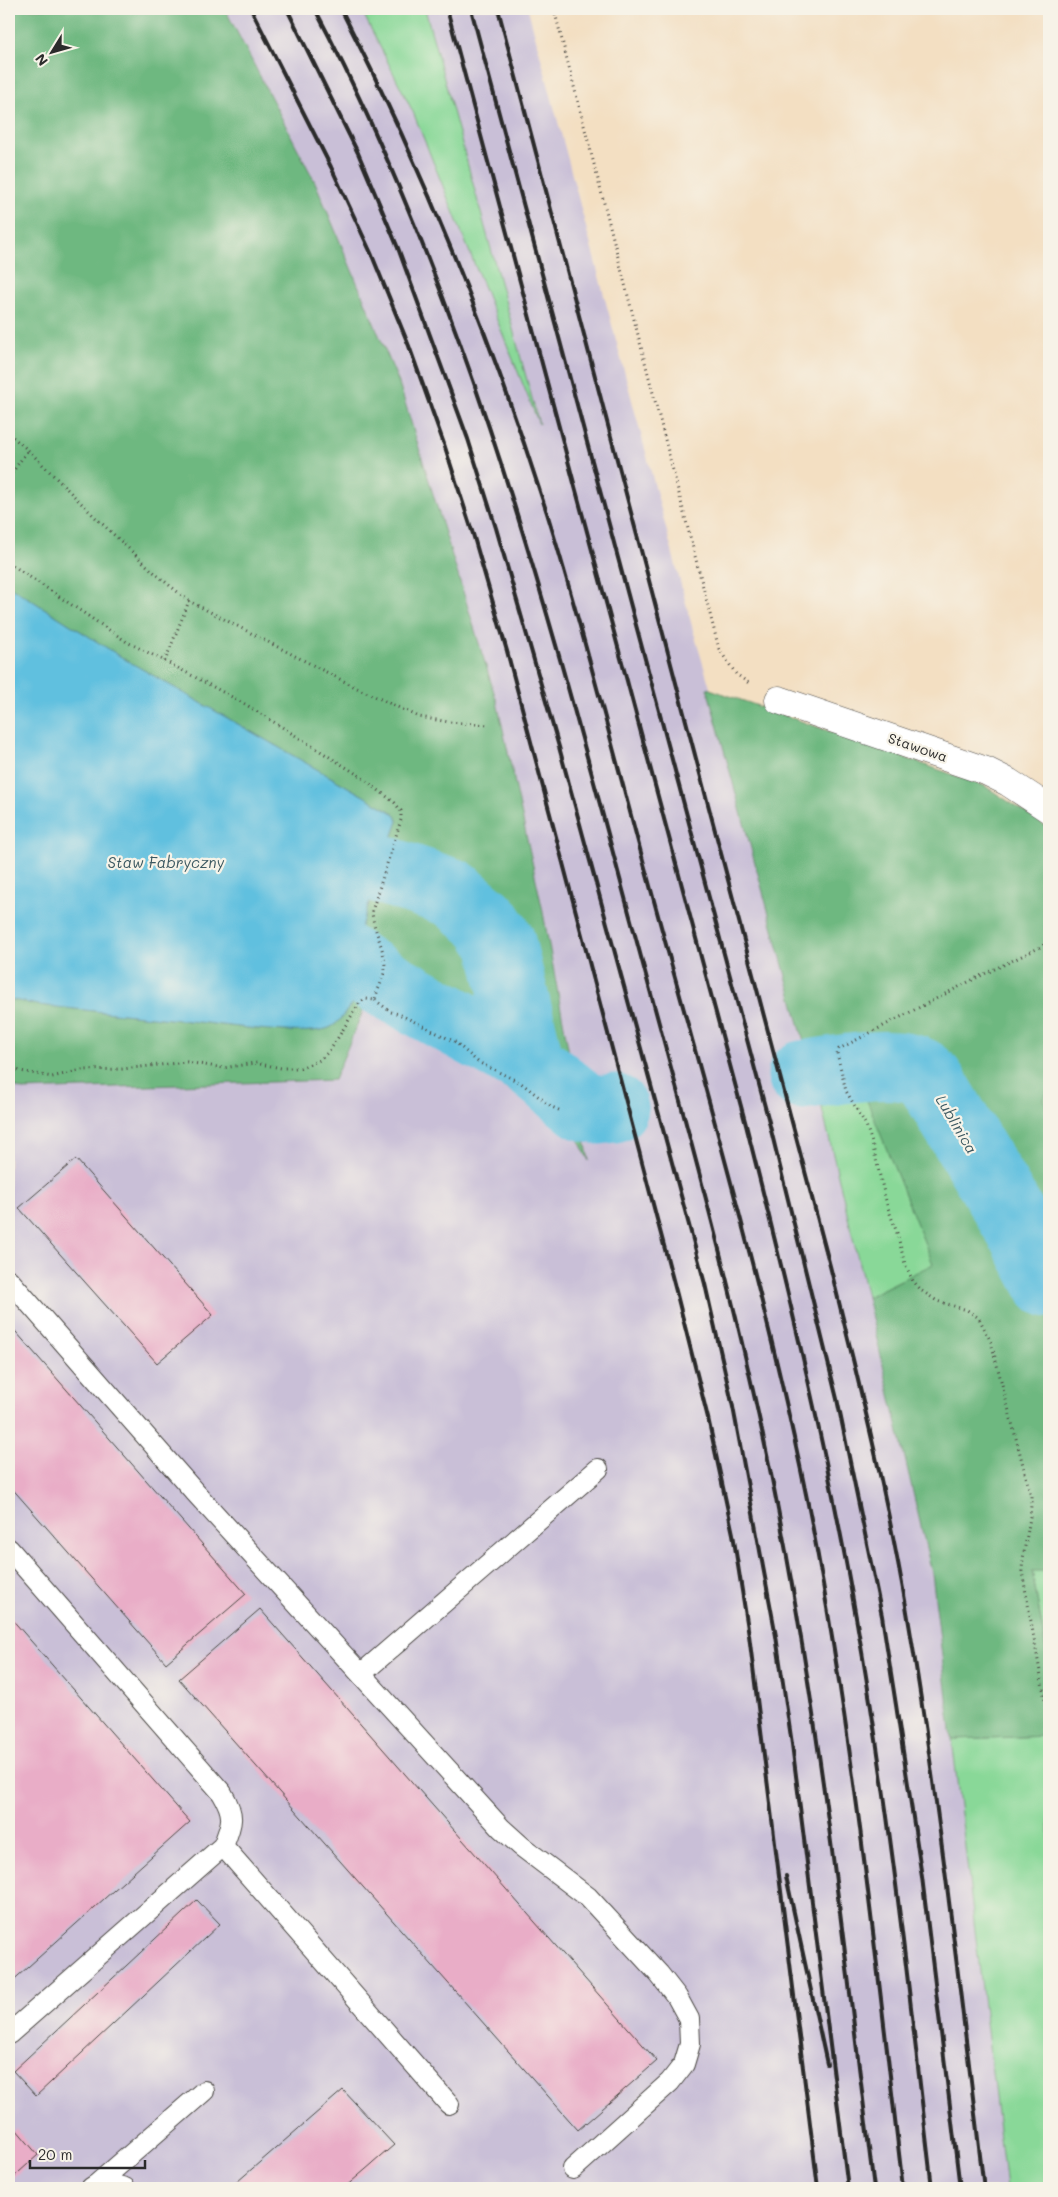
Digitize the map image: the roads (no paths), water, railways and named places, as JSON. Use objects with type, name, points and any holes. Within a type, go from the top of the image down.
[{"type":"street","name":"Stawowa","points":[[779,700],[986,771],[1008,782],[1049,808]]},
{"type":"lane","points":[[9,1280],[193,1490],[501,1828],[521,1846],[588,1896],[659,1974],[677,1997],[689,2019],[690,2044],[684,2064],[670,2082],[573,2169]]},
{"type":"lane","points":[[361,1674],[598,1468]]},
{"type":"lane","points":[[9,1549],[222,1793],[232,1813],[231,1826],[223,1846],[9,2034]]},
{"type":"lane","points":[[223,1846],[449,2104]]},
{"type":"lane","points":[[94,2186],[204,2091]]},
{"type":"lane","points":[[94,2186],[114,2185],[125,2188]]},
{"type":"water","name":"Staw Fabryczny","points":[[9,586],[126,660],[395,814],[398,821],[354,946],[382,967],[373,994],[365,991],[351,1004],[336,1024],[331,1027],[305,1031],[246,1028],[38,1005],[9,999]]},
{"type":"waterway","points":[[381,869],[453,893],[488,922],[501,942],[530,1063]]},
{"type":"waterway","points":[[297,926],[377,979],[530,1063],[583,1106],[599,1110],[614,1108]]},
{"type":"waterway","name":"Lublinica","points":[[802,1075],[866,1066],[900,1066],[914,1069],[925,1075],[939,1094],[1023,1235],[1049,1283]]},
{"type":"railway","points":[[251,9],[331,167],[371,253],[409,346],[444,444],[473,534],[507,651],[677,1295],[708,1418],[733,1534],[749,1635],[818,2188]]},
{"type":"railway","points":[[287,9],[358,153],[398,248],[468,439],[496,528],[559,747],[705,1284],[733,1407],[776,1636],[792,1744],[848,2188]]},
{"type":"railway","points":[[315,9],[365,111],[411,215],[452,320],[489,428],[524,536],[556,645],[726,1276],[764,1442],[796,1607],[822,1773],[874,2188]]},
{"type":"railway","points":[[341,9],[428,194],[480,320],[526,448],[561,558],[586,648],[756,1279],[795,1442],[827,1607],[864,1855],[903,2188]]},
{"type":"railway","points":[[447,9],[746,1125],[806,1373],[846,1560],[880,1764],[899,1905],[932,2188]]},
{"type":"railway","points":[[471,9],[768,1118],[837,1399],[882,1616],[896,1705],[922,1877],[960,2188]]},
{"type":"railway","points":[[498,9],[830,1266],[881,1478],[906,1606],[929,1751],[984,2188]]},
{"type":"railway","points":[[786,1876],[827,2064]]}]
